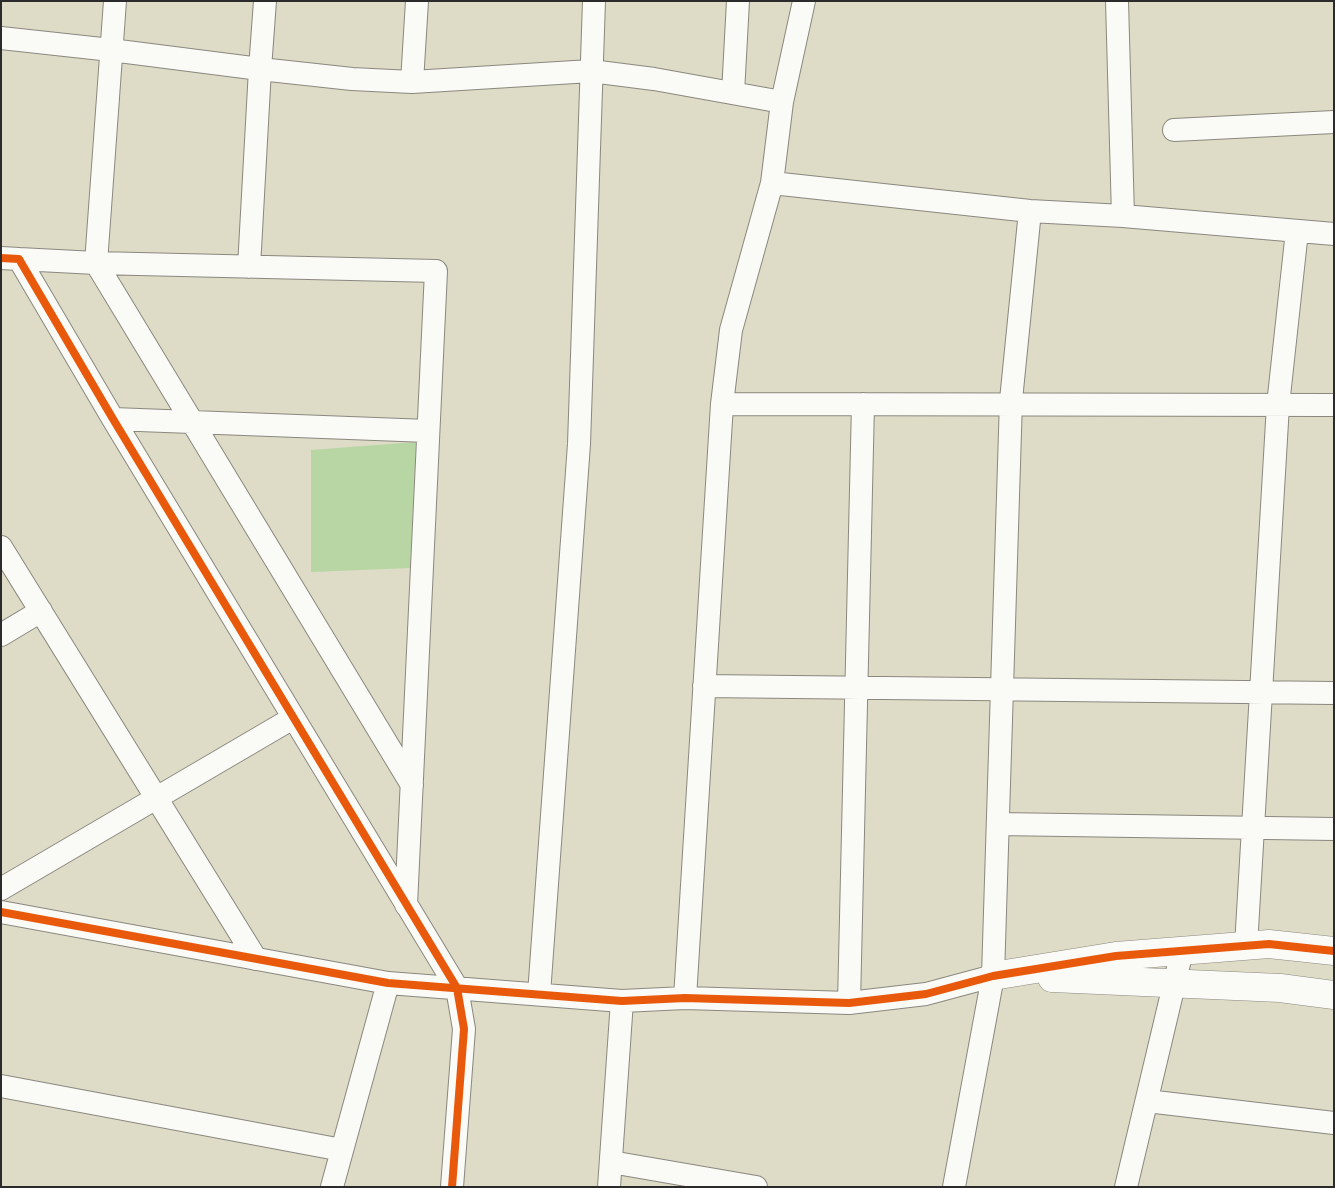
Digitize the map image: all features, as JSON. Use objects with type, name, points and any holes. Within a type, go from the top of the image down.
[{"type":"street","points":[[115,1],[96,263],[412,786]]},
{"type":"street","points":[[249,267],[265,1]]},
{"type":"street","points":[[412,82],[417,1]]},
{"type":"street","points":[[539,994],[579,444],[594,1]]},
{"type":"street","points":[[733,93],[738,1]]},
{"type":"street","points":[[686,998],[722,404],[731,330],[772,183],[782,102],[804,1]]},
{"type":"street","points":[[1117,1],[1123,216]]},
{"type":"street","points":[[1,38],[352,80],[412,82],[591,71],[782,102]]},
{"type":"street","points":[[1174,130],[1334,122]]},
{"type":"street","points":[[772,183],[1030,211],[1123,216],[1334,234]]},
{"type":"street","points":[[954,1187],[993,976],[1011,404],[1030,211]]},
{"type":"street","points":[[1246,946],[1278,405],[1298,231]]},
{"type":"street","points":[[10,258],[96,263],[436,271],[406,905]]},
{"type":"street","points":[[10,258],[113,419],[457,988],[464,1029],[452,1187]]},
{"type":"street","points":[[722,404],[1334,405]]},
{"type":"street","points":[[849,1003],[863,404]]},
{"type":"street","points":[[113,419],[428,431]]},
{"type":"street","points":[[1,547],[256,959]]},
{"type":"street","points":[[1,635],[41,611]]},
{"type":"street","points":[[704,686],[1334,694]]},
{"type":"street","points":[[1,888],[293,718]]},
{"type":"street","points":[[998,824],[1334,829]]},
{"type":"street","points":[[1,912],[388,983],[622,1001],[686,998],[849,1003],[926,994],[993,976],[1116,956],[1269,944],[1334,951]]},
{"type":"street","points":[[1126,1187],[1182,951]]},
{"type":"street","points":[[993,976],[1280,988],[1334,995]]},
{"type":"street","points":[[332,1187],[388,983]]},
{"type":"street","points":[[609,1187],[622,1001]]},
{"type":"street","points":[[1,1086],[342,1150]]},
{"type":"street","points":[[1147,1101],[1334,1124]]},
{"type":"street","points":[[611,1162],[756,1187]]},
{"type":"green space","points":[[416,442],[410,568],[311,572],[311,450]]},
{"type":"cycle path","points":[[1,258],[19,259],[113,419],[457,988],[464,1029],[452,1187]]},
{"type":"cycle path","points":[[1,912],[388,983],[622,1001],[685,998],[849,1003],[926,994],[993,976],[1116,956],[1269,944],[1334,951]]}]
